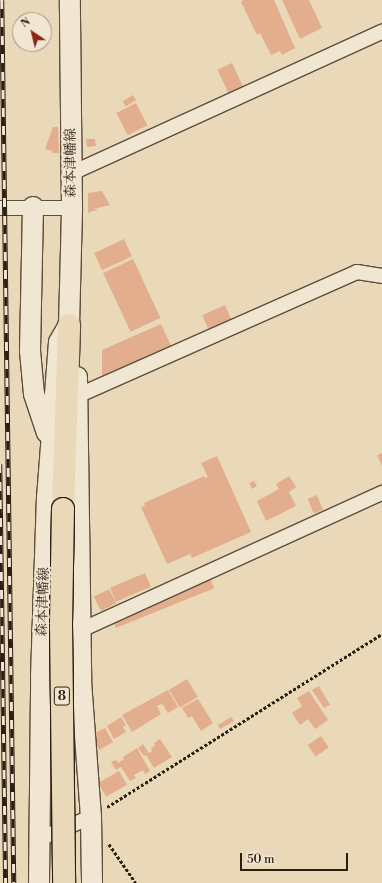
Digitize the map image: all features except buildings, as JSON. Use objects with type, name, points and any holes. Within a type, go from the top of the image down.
[{"type":"highway","name":"8","points":[[64,883],[62,633],[63,509],[69,325]]},
{"type":"main road","name":"森本津幡線","points":[[39,883],[41,677],[50,447],[59,342],[69,325],[72,208],[70,0]]},
{"type":"main road","points":[[33,207],[30,351],[34,394],[46,426],[50,447]]},
{"type":"main road","name":"森本津幡線","points":[[69,325],[78,341],[77,396],[83,732],[91,817],[92,883]]},
{"type":"street","points":[[72,173],[382,32]]},
{"type":"street","points":[[0,208],[72,208]]},
{"type":"street","points":[[77,396],[357,272],[382,276]]},
{"type":"street","points":[[81,630],[382,493]]},
{"type":"street","points":[[39,839],[91,817]]},
{"type":"path","points":[[91,817],[382,634]]},
{"type":"path","points":[[109,844],[136,883]]},
{"type":"railway","points":[[2,0],[14,883]]},
{"type":"railway","points":[[0,464],[6,883]]}]
